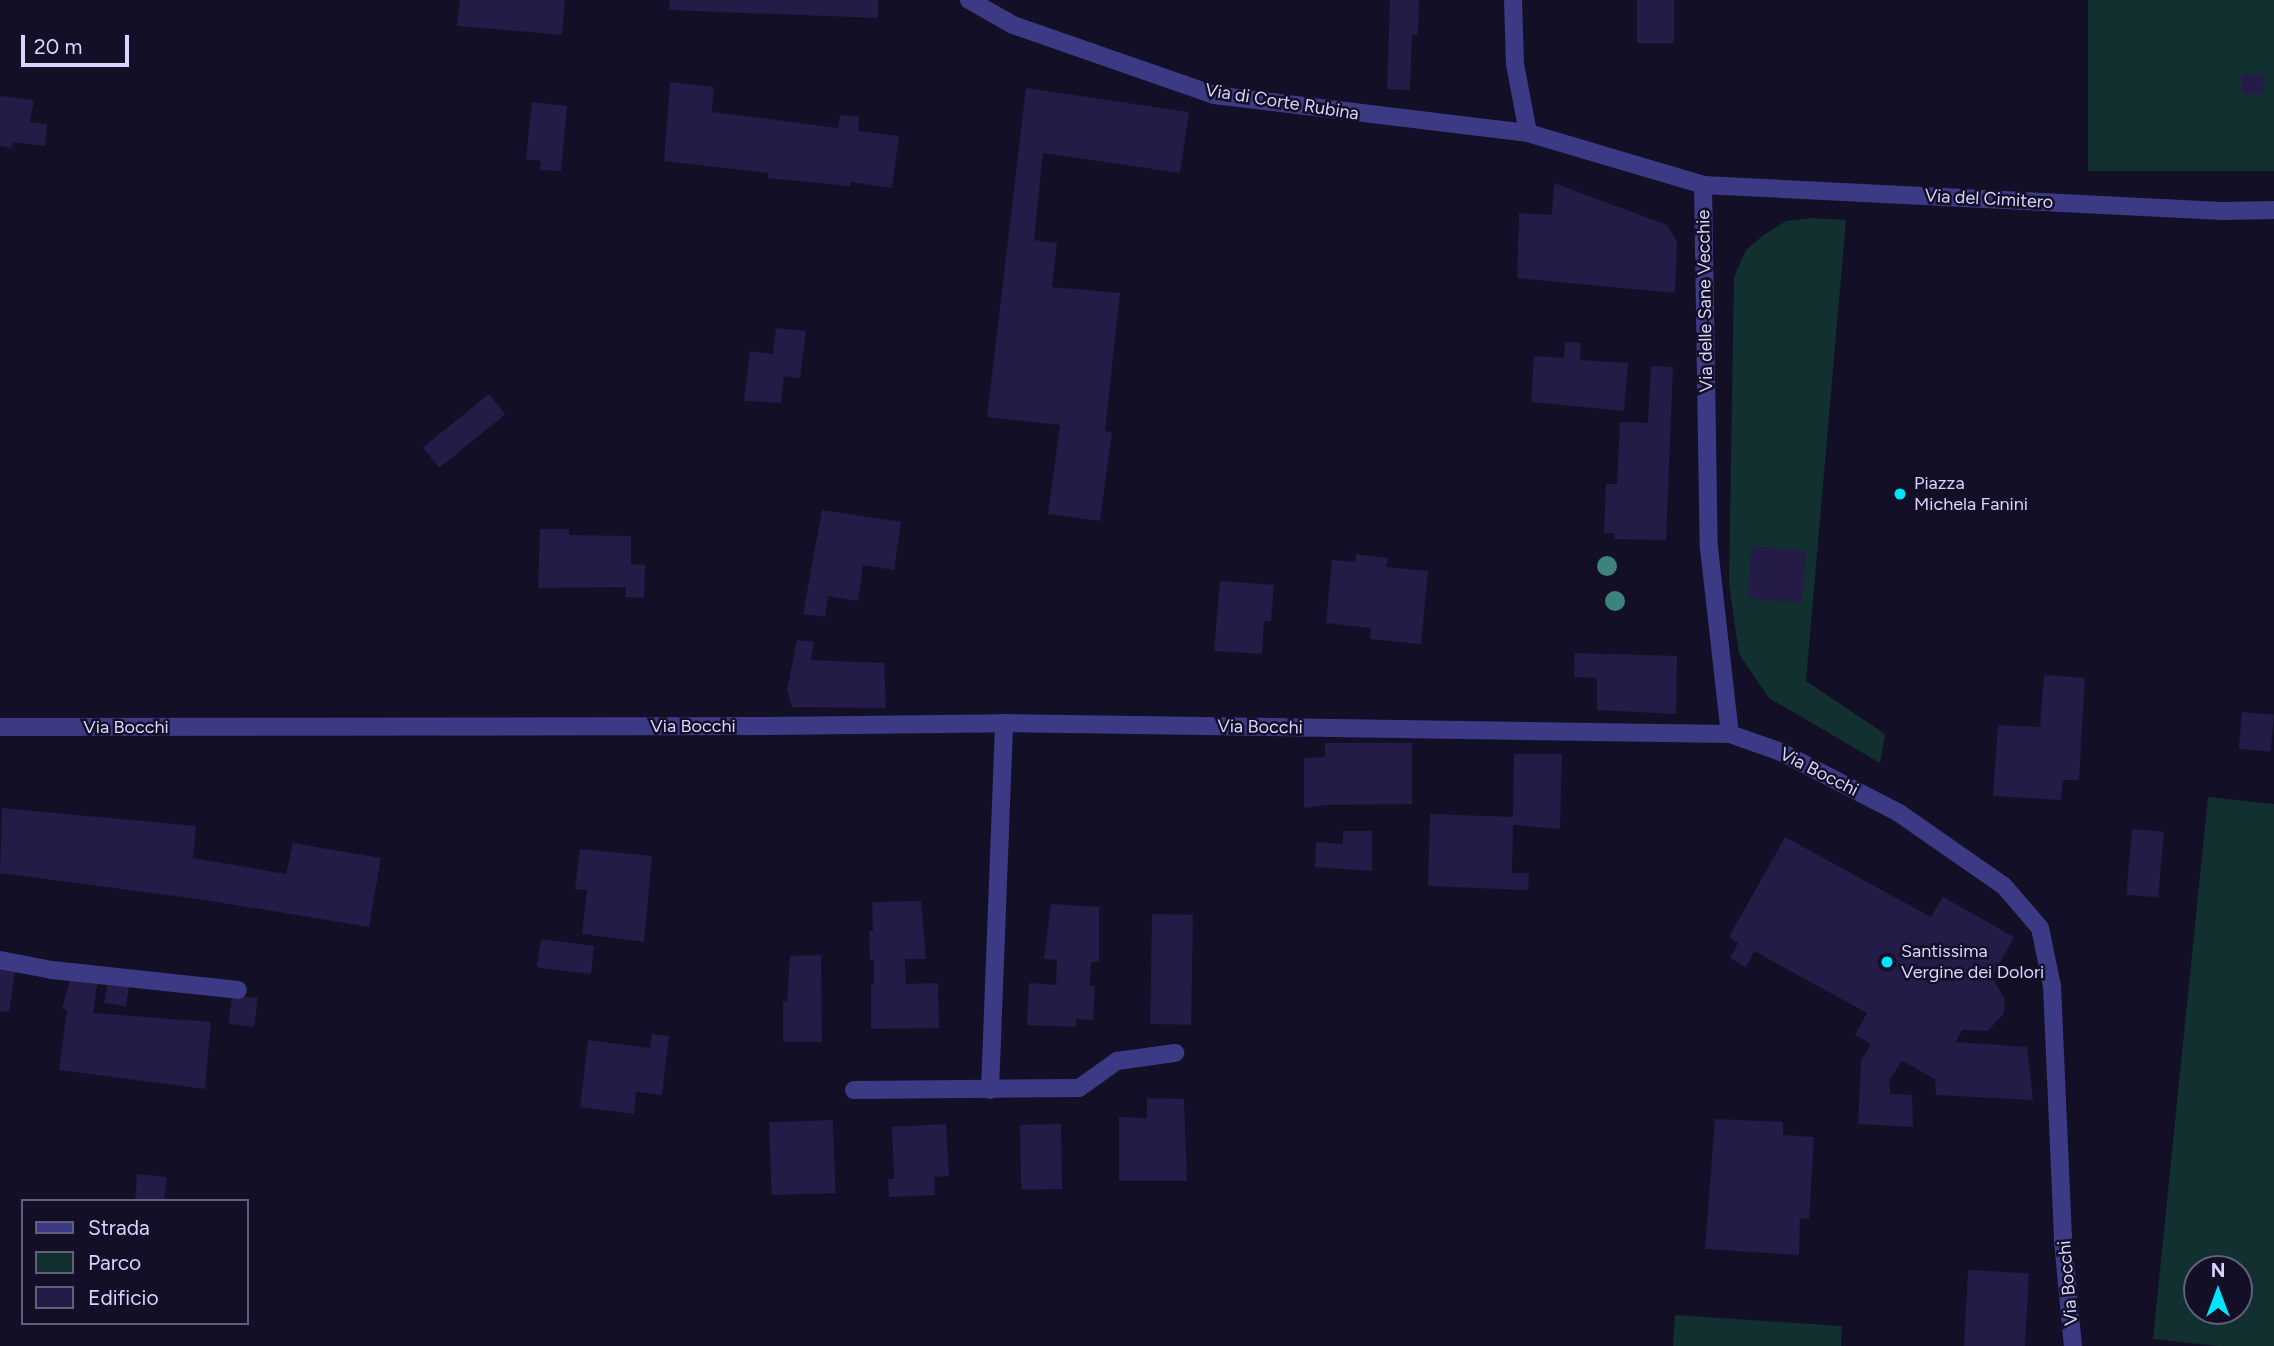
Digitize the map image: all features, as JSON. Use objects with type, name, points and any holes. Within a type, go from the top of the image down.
[{"type":"street","name":"Via di Corte Rubina","points":[[968,0],[1013,25],[1214,95],[1528,133]]},
{"type":"street","points":[[1513,0],[1515,64],[1528,133]]},
{"type":"street","name":"Via delle Sane Vecchie","points":[[1528,133],[1703,185],[1709,548],[1730,734]]},
{"type":"street","name":"Via del Cimitero","points":[[1703,185],[2222,211],[2274,211]]},
{"type":"street","points":[[990,1090],[1004,723]]},
{"type":"street","name":"Via Bocchi","points":[[0,727],[1004,723],[1730,734],[1781,752],[1899,813],[2004,886],[2040,928],[2052,986],[2063,1241],[2073,1346]]},
{"type":"street","points":[[0,960],[52,970],[238,990]]},
{"type":"street","points":[[854,1090],[1079,1088],[1117,1061],[1175,1054]]},
{"type":"green space","points":[[2088,0],[2274,0],[2274,171],[2088,171]]},
{"type":"green space","points":[[1812,218],[1846,220],[1806,681],[1885,734],[1880,763],[1769,698],[1739,654],[1729,584],[1734,277],[1746,250],[1765,234],[1786,221]]},
{"type":"green space","points":[[2208,797],[2274,804],[2274,1346],[2219,1346],[2153,1339]]},
{"type":"green space","points":[[1675,1315],[1842,1326],[1841,1346],[1673,1346]]},
{"type":"building","points":[[460,0],[565,0],[562,35],[457,26]]},
{"type":"building","points":[[670,0],[878,0],[878,18],[669,10]]},
{"type":"building","points":[[1390,0],[1419,0],[1418,35],[1412,35],[1410,90],[1387,89]]},
{"type":"building","points":[[1637,0],[1674,0],[1674,43],[1637,43]]},
{"type":"building","points":[[2242,74],[2263,74],[2263,94],[2242,94]]},
{"type":"building","points":[[670,82],[714,87],[712,112],[838,128],[840,115],[859,117],[858,131],[899,136],[892,188],[851,182],[850,186],[768,178],[768,173],[664,161]]},
{"type":"building","points":[[1026,88],[1189,112],[1180,173],[1043,153],[1034,240],[1057,243],[1052,287],[1120,293],[1105,431],[1112,432],[1100,521],[1048,514],[1060,425],[987,417]]},
{"type":"building","points":[[0,96],[34,100],[30,122],[47,124],[45,146],[13,142],[12,148],[0,146]]},
{"type":"building","points":[[532,102],[567,106],[561,171],[540,170],[541,161],[526,159]]},
{"type":"building","points":[[1554,183],[1667,225],[1677,242],[1675,293],[1517,278],[1519,213],[1552,215]]},
{"type":"building","points":[[776,328],[806,331],[800,378],[784,376],[781,403],[744,401],[750,351],[773,354]]},
{"type":"building","points":[[1565,342],[1581,343],[1580,360],[1628,363],[1624,411],[1531,402],[1534,356],[1564,358]]},
{"type":"building","points":[[1651,366],[1673,367],[1666,540],[1614,539],[1614,533],[1604,533],[1606,484],[1617,484],[1620,422],[1648,423]]},
{"type":"building","points":[[489,394],[505,414],[439,468],[423,447]]},
{"type":"building","points":[[822,510],[901,522],[894,570],[863,565],[858,601],[828,596],[825,617],[803,614]]},
{"type":"building","points":[[540,529],[569,529],[569,535],[631,536],[631,564],[645,565],[644,598],[625,597],[626,587],[538,588]]},
{"type":"building","points":[[1752,546],[1806,551],[1801,603],[1747,598]]},
{"type":"building","points":[[1356,554],[1388,558],[1386,567],[1428,571],[1421,644],[1370,639],[1371,628],[1326,623],[1332,560],[1355,562]]},
{"type":"building","points":[[1220,581],[1274,585],[1271,621],[1264,621],[1262,654],[1214,651]]},
{"type":"building","points":[[797,640],[814,642],[811,660],[884,663],[886,708],[792,707],[787,690]]},
{"type":"building","points":[[1575,653],[1677,656],[1676,714],[1597,710],[1597,678],[1574,677]]},
{"type":"building","points":[[2044,675],[2085,678],[2079,780],[2063,780],[2061,800],[1993,796],[1998,725],[2040,727]]},
{"type":"building","points":[[2242,712],[2274,715],[2271,752],[2239,749]]},
{"type":"building","points":[[1325,743],[1412,743],[1412,804],[1325,805],[1304,808],[1304,758],[1325,757]]},
{"type":"building","points":[[1514,754],[1562,754],[1560,829],[1513,825],[1512,873],[1529,873],[1528,890],[1428,886],[1430,814],[1513,817]]},
{"type":"building","points":[[2,808],[196,826],[193,858],[286,874],[293,843],[381,858],[369,927],[205,900],[0,873]]},
{"type":"building","points":[[2132,829],[2164,832],[2158,898],[2126,895]]},
{"type":"building","points":[[1343,831],[1372,831],[1372,871],[1315,867],[1316,842],[1343,844]]},
{"type":"building","name":"Santissima Vergine dei Dolori","points":[[1785,837],[1931,917],[1943,897],[2014,937],[1992,977],[2005,1000],[2004,1013],[1988,1031],[1962,1030],[1956,1042],[2027,1047],[2033,1100],[1936,1095],[1935,1079],[1902,1061],[1889,1080],[1890,1094],[1912,1095],[1913,1127],[1858,1124],[1861,1061],[1871,1044],[1855,1035],[1867,1013],[1754,951],[1746,967],[1730,958],[1738,943],[1729,937]]},
{"type":"building","points":[[580,849],[652,856],[644,942],[582,934],[587,890],[575,889]]},
{"type":"building","points":[[921,901],[926,959],[905,959],[906,984],[938,983],[939,1028],[871,1029],[874,960],[870,960],[869,931],[873,931],[872,902]]},
{"type":"building","points":[[1051,904],[1099,907],[1099,962],[1091,962],[1090,986],[1095,986],[1093,1020],[1076,1019],[1076,1027],[1027,1025],[1029,983],[1056,985],[1057,960],[1044,959]]},
{"type":"building","points":[[1152,914],[1193,915],[1191,1025],[1150,1024]]},
{"type":"building","points":[[541,939],[594,946],[591,974],[540,968],[537,965]]},
{"type":"building","points":[[821,955],[822,1042],[783,1042],[783,1002],[787,1002],[790,956]]},
{"type":"building","points":[[0,964],[16,966],[9,1012],[0,1011]]},
{"type":"building","points":[[72,973],[98,978],[93,1013],[211,1022],[205,1089],[59,1070],[67,1010],[62,1009]]},
{"type":"building","points":[[108,980],[130,984],[126,1006],[104,1003]]},
{"type":"building","points":[[232,995],[258,998],[254,1027],[228,1024]]},
{"type":"building","points":[[652,1034],[669,1036],[662,1095],[636,1092],[634,1114],[580,1107],[588,1040],[650,1048]]},
{"type":"building","points":[[1147,1098],[1184,1099],[1187,1181],[1119,1181],[1119,1117],[1147,1118]]},
{"type":"building","points":[[1715,1119],[1783,1122],[1783,1135],[1814,1137],[1809,1219],[1800,1218],[1799,1255],[1705,1249]]},
{"type":"building","points":[[833,1120],[836,1193],[772,1195],[769,1122]]},
{"type":"building","points":[[946,1124],[949,1176],[934,1177],[935,1195],[889,1197],[888,1179],[894,1179],[892,1127]]},
{"type":"building","points":[[1061,1124],[1062,1189],[1021,1190],[1020,1125]]},
{"type":"building","points":[[137,1174],[167,1177],[164,1199],[135,1199]]},
{"type":"building","points":[[1968,1270],[2029,1273],[2025,1346],[1964,1346]]},
{"type":"place","name":"Piazza Michela Fanini","points":[[1900,494]]},
{"type":"place","name":"Santissima Vergine dei Dolori","points":[[1887,962]]}]
